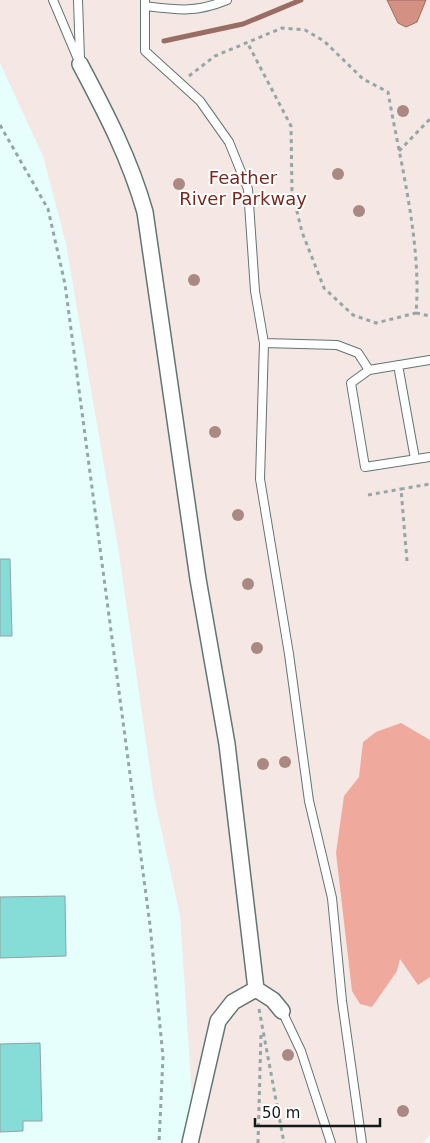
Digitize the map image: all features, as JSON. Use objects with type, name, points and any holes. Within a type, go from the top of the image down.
[{"type":"street","points":[[80,64],[114,127],[134,173],[145,212],[198,579],[227,744],[256,989]]},
{"type":"street","points":[[256,989],[273,1000],[282,1012]]},
{"type":"street","points":[[190,1143],[218,1022],[233,1002],[256,989]]},
{"type":"lane","points":[[53,0],[80,64]]},
{"type":"lane","points":[[78,0],[80,64]]},
{"type":"lane","points":[[227,0],[206,8],[181,10],[145,3],[145,51],[200,101],[229,142],[248,189],[255,291],[264,343],[260,479],[289,654],[309,801],[332,898],[342,1001],[362,1143]]},
{"type":"lane","points":[[264,343],[337,345],[358,353],[369,370]]},
{"type":"lane","points":[[430,360],[369,370],[351,383],[365,467],[430,457]]},
{"type":"lane","points":[[398,365],[415,459]]},
{"type":"lane","points":[[282,1012],[301,1050],[331,1143]]},
{"type":"path","points":[[180,84],[215,56],[282,28],[304,30],[324,41],[363,79],[388,92],[412,235],[418,292],[416,313]]},
{"type":"path","points":[[248,42],[290,126],[292,191],[302,232],[324,288],[353,315],[376,323],[416,313],[430,316]]},
{"type":"path","points":[[398,151],[430,120]]},
{"type":"path","points":[[0,125],[48,209],[65,284],[150,925],[163,1057],[159,1143]]},
{"type":"path","points":[[368,495],[430,484]]},
{"type":"path","points":[[401,489],[407,561]]},
{"type":"path","points":[[258,1143],[262,1025],[284,1143]]},
{"type":"green space","name":"Feather River Parkway","points":[[0,0],[430,0],[430,1135],[423,1143],[195,1143],[180,915],[154,797],[118,547],[66,244],[43,156],[0,63]]},
{"type":"shaded area","points":[[387,0],[426,0],[417,22],[406,27],[398,23]]},
{"type":"shaded area","points":[[401,723],[430,740],[430,977],[418,985],[400,959],[397,971],[372,1007],[360,1004],[352,991],[336,853],[344,796],[359,777],[363,742],[376,732]]},
{"type":"building","points":[[0,559],[10,559],[12,636],[0,636]]},
{"type":"building","points":[[65,896],[66,956],[0,958],[0,897]]},
{"type":"building","points":[[40,1043],[42,1121],[23,1121],[23,1131],[0,1132],[0,1044]]},
{"type":"waterway","points":[[164,41],[243,24],[301,0]]}]
